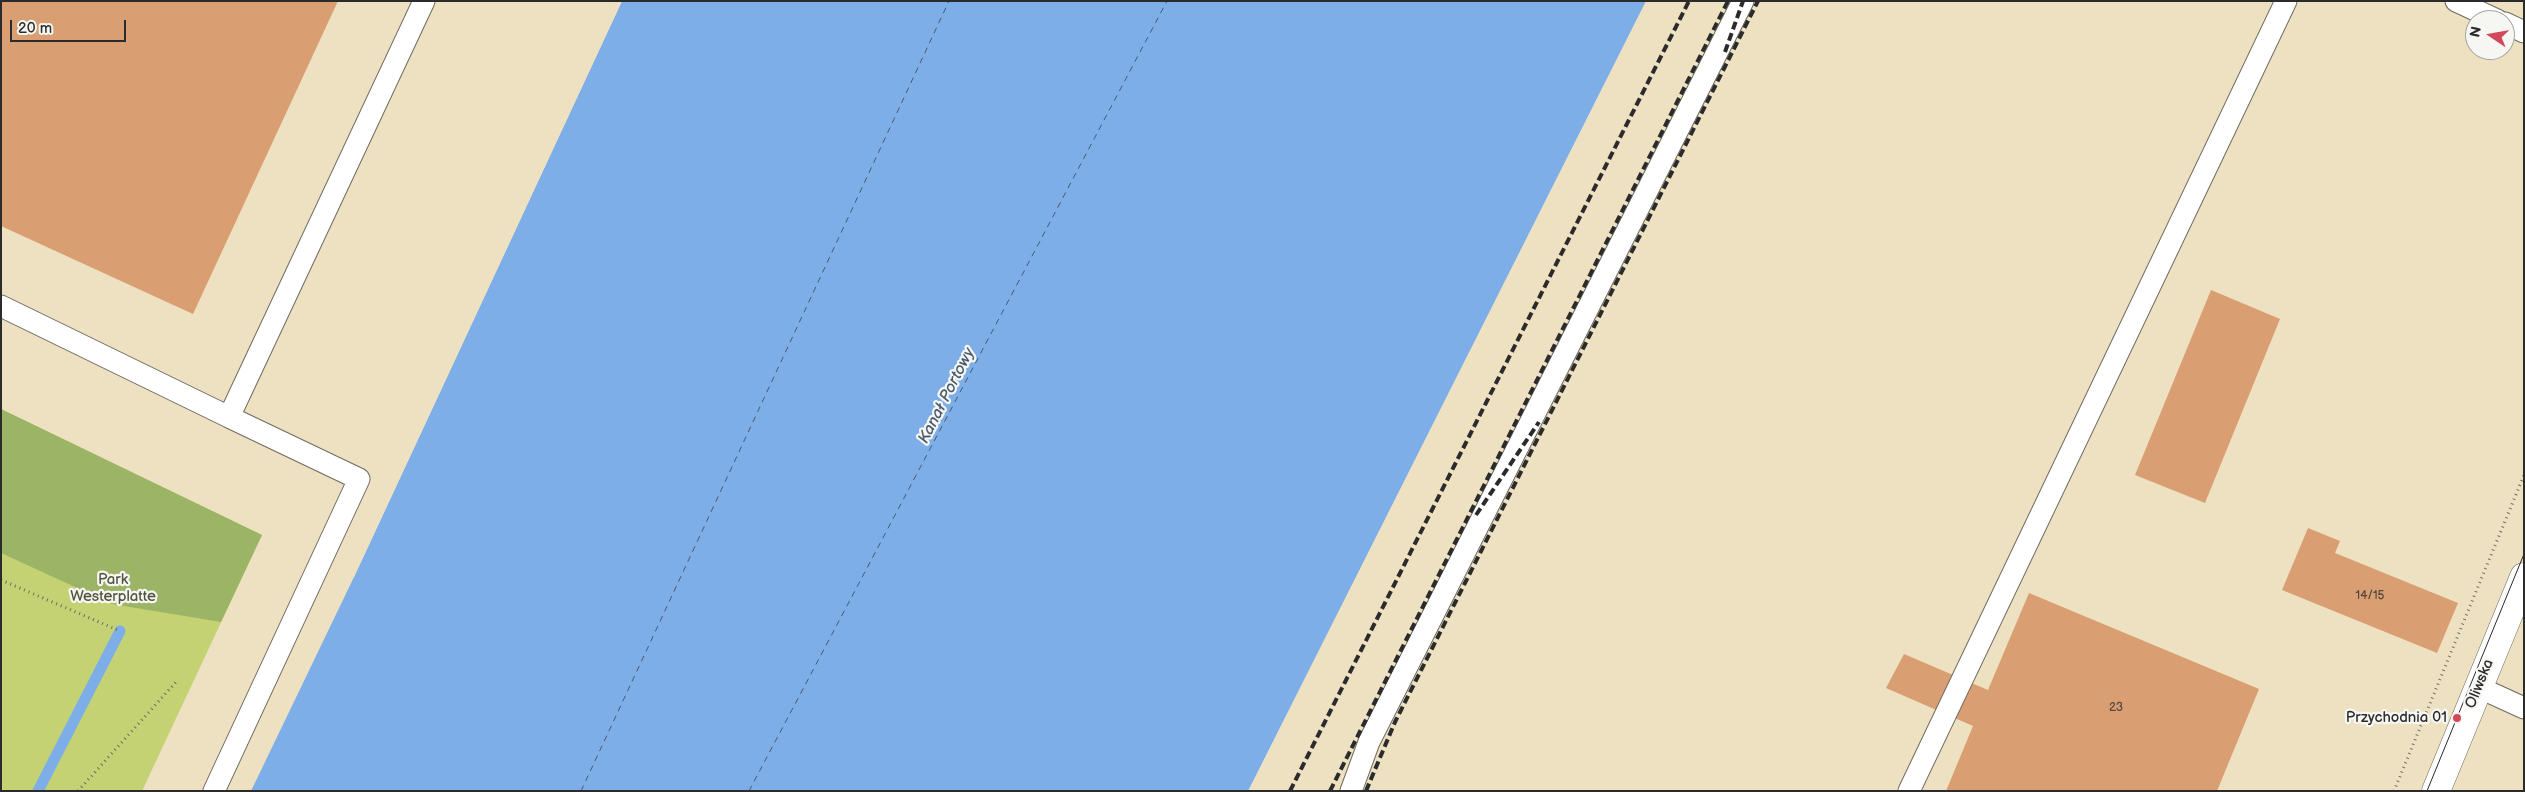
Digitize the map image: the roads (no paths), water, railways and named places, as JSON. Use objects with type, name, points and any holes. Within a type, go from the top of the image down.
[{"type":"street","name":"Oliwska","points":[[2436,791],[2524,577]]},
{"type":"lane","points":[[229,417],[424,1]]},
{"type":"lane","points":[[1351,791],[1369,742],[1744,1]]},
{"type":"lane","points":[[1909,791],[2286,1]]},
{"type":"lane","points":[[2456,1],[2475,10]]},
{"type":"lane","points":[[1,306],[359,479],[214,791]]},
{"type":"lane","points":[[2478,688],[2524,708]]},
{"type":"water","name":"Kanał Portowy","points":[[622,1],[1646,1],[1248,791],[251,791],[354,577]]},
{"type":"waterway","points":[[38,791],[120,631]]},
{"type":"tram line","points":[[2427,791],[2524,554]]},
{"type":"railway","points":[[1290,791],[1689,1]]},
{"type":"railway","points":[[1330,791],[1728,1]]},
{"type":"railway","points":[[1725,52],[1743,1]]},
{"type":"railway","points":[[1366,791],[1395,722],[1758,1]]},
{"type":"railway","points":[[1476,515],[1539,422]]},
{"type":"place","name":"Przychodnia 01","points":[[2457,718]]},
{"type":"park label","name":"Park Westerplatte","points":[[113,588]]}]
